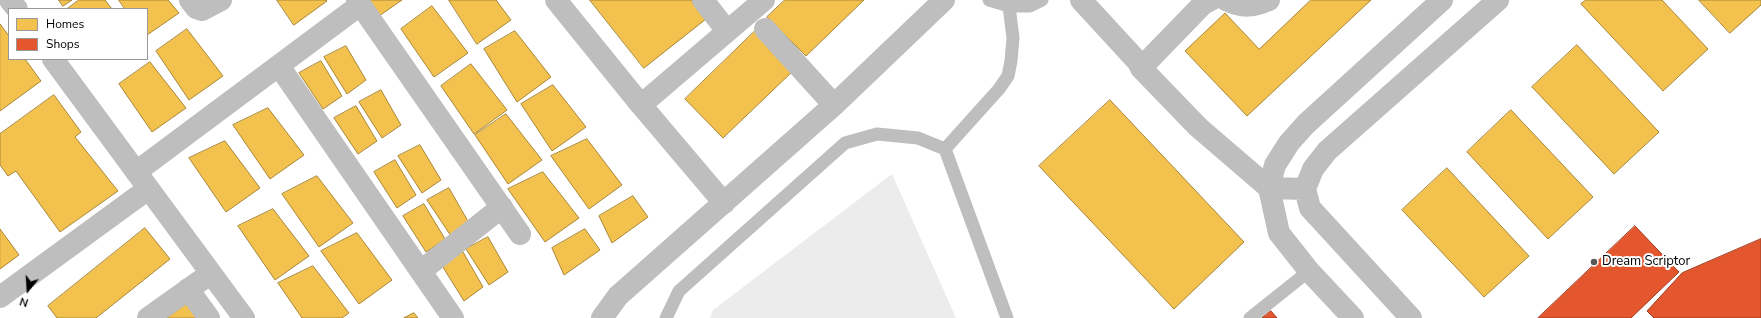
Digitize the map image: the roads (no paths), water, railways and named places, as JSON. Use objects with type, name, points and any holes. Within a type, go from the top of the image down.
[{"type":"street","points":[[190,0],[196,8],[202,10],[221,0]]},
{"type":"street","points":[[556,0],[641,105],[724,203]]},
{"type":"street","points":[[703,0],[728,31]]},
{"type":"street","points":[[641,105],[764,0]]},
{"type":"street","points":[[602,318],[618,296],[834,105],[944,0]]},
{"type":"street","points":[[1080,0],[1138,62],[1141,68],[1198,127],[1269,188],[1305,189]]},
{"type":"street","points":[[1141,68],[1202,4],[1211,0]]},
{"type":"street","points":[[1226,0],[1240,7],[1257,5],[1269,0]]},
{"type":"street","points":[[1353,318],[1309,271],[1279,233],[1269,188],[1275,165],[1289,143],[1306,124],[1442,0]]},
{"type":"street","points":[[1411,318],[1310,208],[1305,189],[1313,169],[1327,151],[1498,0]]},
{"type":"street","points":[[0,296],[359,2],[520,234]]},
{"type":"street","points":[[765,29],[834,105]]},
{"type":"street","points":[[54,60],[210,274],[244,318]]},
{"type":"street","points":[[279,66],[453,318]]},
{"type":"street","points":[[421,271],[502,207]]},
{"type":"street","points":[[148,318],[210,274]]},
{"type":"street","points":[[188,289],[209,318]]},
{"type":"lane","points":[[989,0],[1009,6],[1030,6],[1042,0]]},
{"type":"lane","points":[[945,149],[999,89],[1008,76],[1013,38],[1009,6]]},
{"type":"lane","points":[[666,318],[679,290],[845,143],[877,134],[918,138],[945,149],[1007,318]]},
{"type":"lane","points":[[1250,318],[1309,271]]},
{"type":"place","name":"Dream Scriptor","points":[[1594,262]]}]
